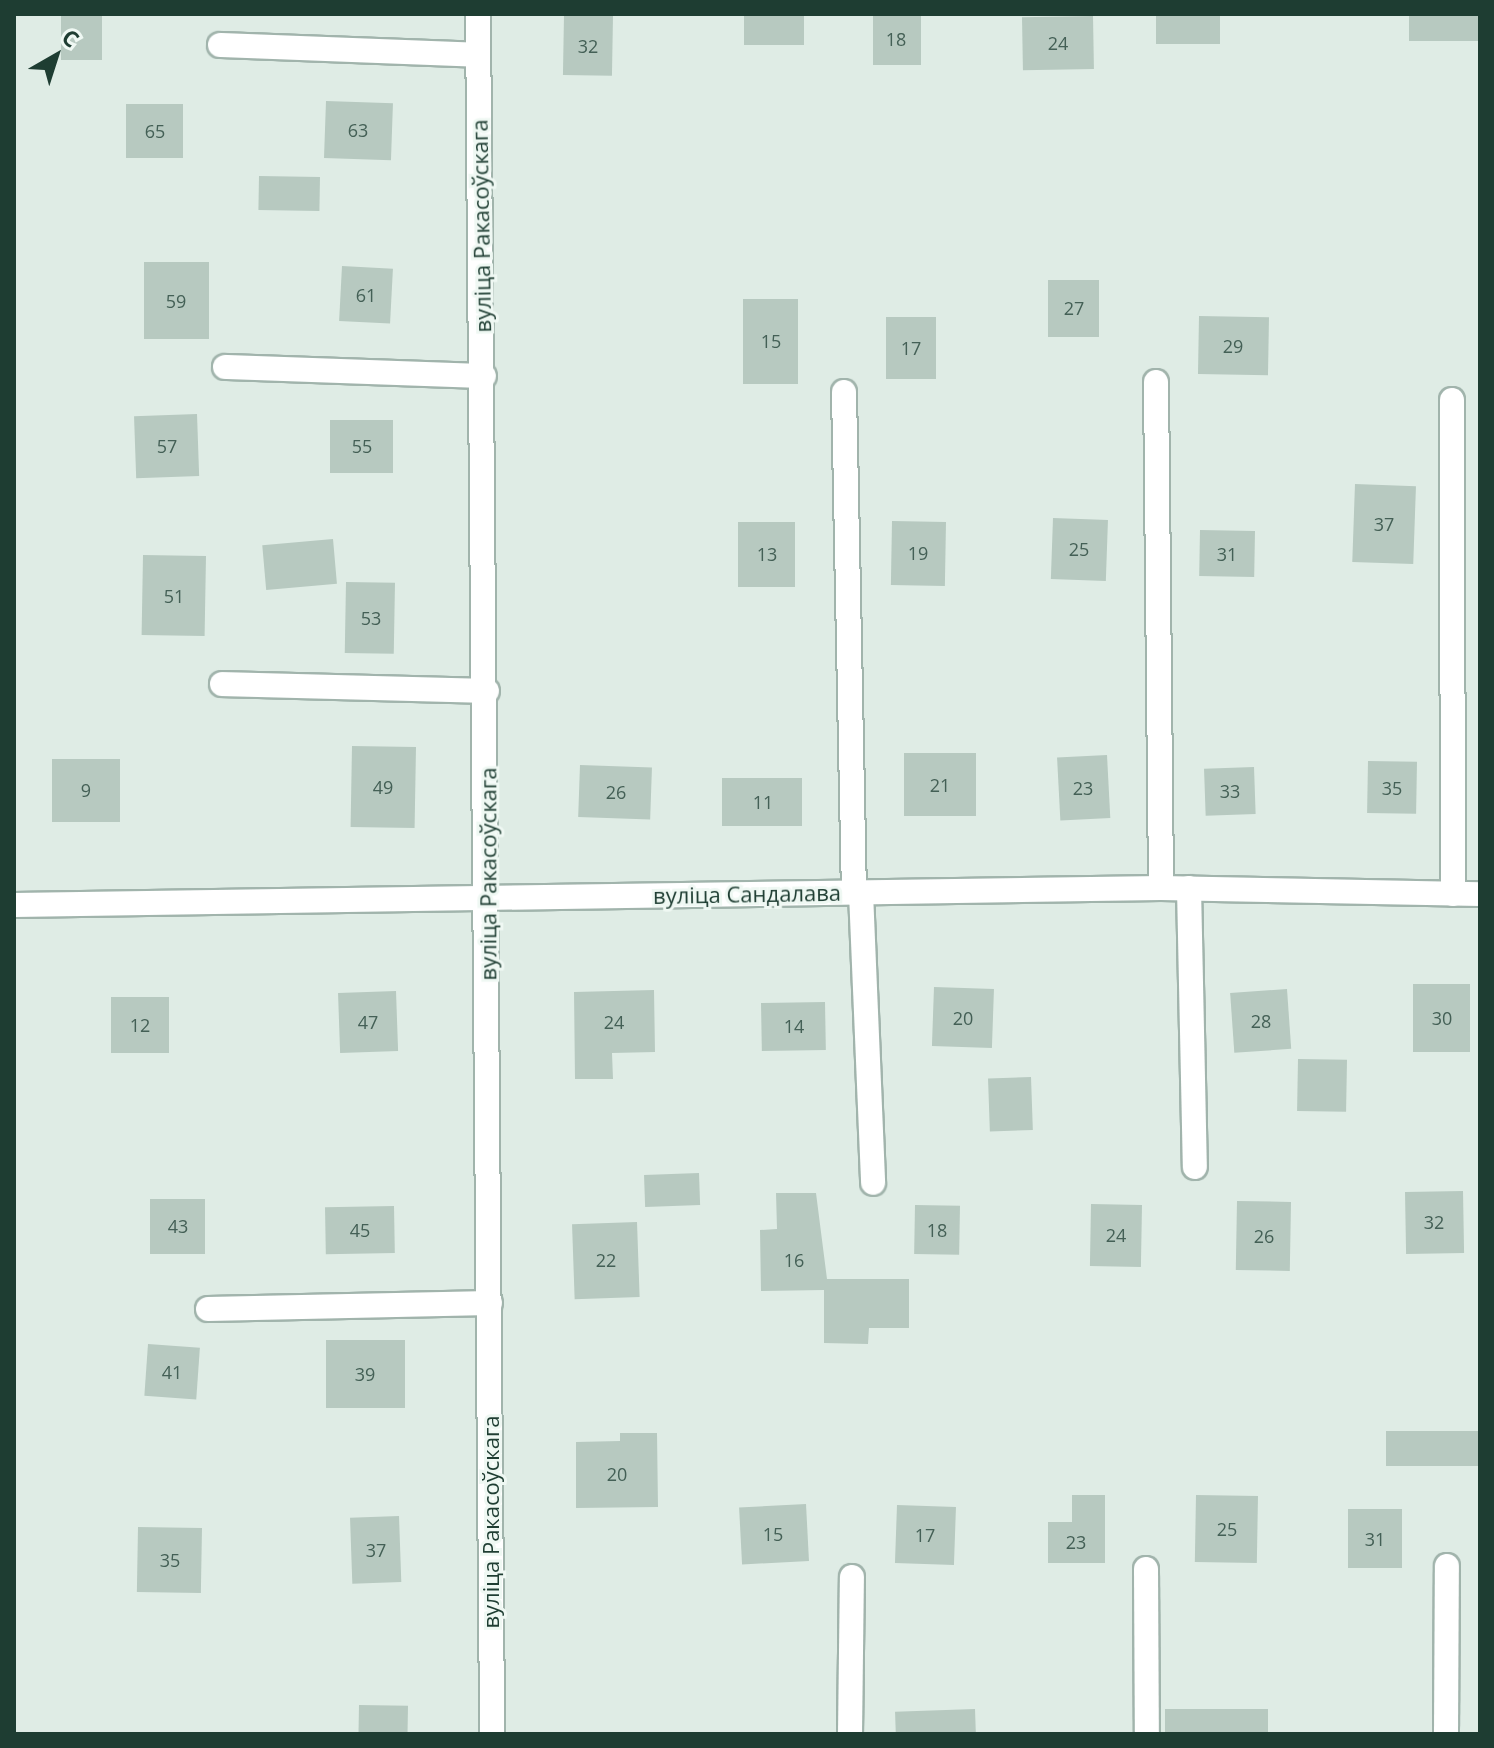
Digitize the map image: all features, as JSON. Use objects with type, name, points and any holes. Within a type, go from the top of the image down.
[{"type":"street","name":"вуліца Ракасоўскага","points":[[478,14],[487,691],[492,1734]]},
{"type":"street","points":[[220,45],[478,55]]},
{"type":"street","points":[[225,367],[484,376]]},
{"type":"street","points":[[1156,382],[1161,888]]},
{"type":"street","points":[[844,392],[858,893],[873,1183]]},
{"type":"street","points":[[1452,400],[1453,894]]},
{"type":"street","points":[[222,684],[487,691]]},
{"type":"street","name":"вуліца Сандалава","points":[[14,905],[1161,888],[1480,894]]},
{"type":"street","points":[[1189,888],[1195,1167]]},
{"type":"street","points":[[208,1309],[490,1303]]},
{"type":"street","points":[[1446,1734],[1447,1566]]},
{"type":"street","points":[[1146,1569],[1147,1734]]},
{"type":"street","points":[[850,1734],[852,1577]]},
{"type":"building","points":[[61,14],[102,14],[102,60],[61,60]]},
{"type":"building","points":[[744,14],[804,14],[804,45],[744,45]]},
{"type":"building","points":[[873,14],[921,14],[921,65],[873,65]]},
{"type":"building","points":[[1156,14],[1220,14],[1220,44],[1156,44]]},
{"type":"building","points":[[1409,14],[1480,14],[1480,41],[1409,41]]},
{"type":"building","points":[[564,15],[613,16],[612,76],[563,75]]},
{"type":"building","points":[[1093,16],[1094,69],[1023,70],[1022,17]]},
{"type":"building","points":[[326,101],[393,103],[391,160],[324,158]]},
{"type":"building","points":[[126,104],[183,104],[183,158],[126,158]]},
{"type":"building","points":[[259,176],[320,177],[319,211],[258,210]]},
{"type":"building","points":[[144,262],[209,262],[209,339],[144,339]]},
{"type":"building","points":[[342,266],[393,269],[390,324],[339,321]]},
{"type":"building","points":[[1048,280],[1099,280],[1099,337],[1048,337]]},
{"type":"building","points":[[743,299],[798,299],[798,384],[743,384]]},
{"type":"building","points":[[1199,316],[1269,317],[1268,375],[1198,374]]},
{"type":"building","points":[[886,317],[936,317],[936,379],[886,379]]},
{"type":"building","points":[[197,414],[199,476],[136,478],[134,416]]},
{"type":"building","points":[[330,420],[393,420],[393,473],[330,473]]},
{"type":"building","points":[[1355,484],[1416,486],[1413,564],[1352,562]]},
{"type":"building","points":[[1053,518],[1108,520],[1106,581],[1051,579]]},
{"type":"building","points":[[892,521],[946,522],[945,586],[891,585]]},
{"type":"building","points":[[738,522],[795,522],[795,587],[738,587]]},
{"type":"building","points":[[1200,530],[1255,531],[1254,577],[1199,576]]},
{"type":"building","points":[[333,539],[337,584],[266,590],[262,545]]},
{"type":"building","points":[[143,555],[206,556],[205,636],[142,635]]},
{"type":"building","points":[[346,582],[395,583],[394,654],[345,653]]},
{"type":"building","points":[[352,746],[416,747],[415,828],[351,827]]},
{"type":"building","points":[[904,753],[976,753],[976,816],[904,816]]},
{"type":"building","points":[[1107,755],[1110,818],[1060,821],[1057,758]]},
{"type":"building","points":[[52,759],[120,759],[120,822],[52,822]]},
{"type":"building","points":[[1368,761],[1417,762],[1416,814],[1367,813]]},
{"type":"building","points":[[580,765],[652,768],[650,819],[578,817]]},
{"type":"building","points":[[1254,767],[1256,814],[1206,816],[1204,769]]},
{"type":"building","points":[[722,778],[802,778],[802,826],[722,826]]},
{"type":"building","points":[[1413,984],[1470,984],[1470,1052],[1413,1052]]},
{"type":"building","points":[[934,987],[994,989],[992,1048],[932,1046]]},
{"type":"building","points":[[1287,989],[1291,1049],[1234,1053],[1230,993]]},
{"type":"building","points":[[654,990],[655,1052],[612,1053],[613,1079],[575,1079],[574,992]]},
{"type":"building","points":[[396,991],[398,1051],[340,1053],[338,993]]},
{"type":"building","points":[[111,997],[169,997],[169,1053],[111,1053]]},
{"type":"building","points":[[825,1002],[826,1050],[762,1051],[761,1003]]},
{"type":"building","points":[[1298,1059],[1347,1060],[1346,1112],[1297,1111]]},
{"type":"building","points":[[1031,1077],[1033,1130],[990,1131],[988,1079]]},
{"type":"building","points":[[699,1173],[700,1205],[645,1207],[644,1175]]},
{"type":"building","points":[[1463,1191],[1464,1253],[1406,1254],[1405,1192]]},
{"type":"building","points":[[776,1193],[816,1193],[827,1279],[909,1279],[909,1328],[869,1328],[868,1344],[824,1343],[824,1290],[761,1291],[760,1230],[777,1229]]},
{"type":"building","points":[[150,1199],[205,1199],[205,1254],[150,1254]]},
{"type":"building","points":[[1237,1201],[1291,1202],[1290,1271],[1236,1270]]},
{"type":"building","points":[[1091,1204],[1142,1205],[1141,1267],[1090,1266]]},
{"type":"building","points":[[915,1205],[960,1206],[959,1255],[914,1254]]},
{"type":"building","points":[[394,1206],[395,1253],[326,1254],[325,1207]]},
{"type":"building","points":[[637,1222],[640,1297],[575,1299],[572,1224]]},
{"type":"building","points":[[326,1340],[405,1340],[405,1408],[326,1408]]},
{"type":"building","points":[[148,1344],[200,1348],[196,1400],[144,1396]]},
{"type":"building","points":[[1386,1431],[1480,1431],[1480,1466],[1386,1466]]},
{"type":"building","points":[[620,1433],[657,1433],[658,1507],[576,1508],[576,1442],[620,1441]]},
{"type":"building","points":[[1072,1495],[1105,1495],[1105,1563],[1048,1563],[1048,1522],[1072,1522]]},
{"type":"building","points":[[1196,1495],[1258,1496],[1257,1563],[1195,1562]]},
{"type":"building","points":[[806,1504],[809,1561],[742,1564],[739,1508]]},
{"type":"building","points":[[897,1505],[956,1507],[954,1565],[895,1563]]},
{"type":"building","points":[[1348,1509],[1402,1509],[1402,1568],[1348,1568]]},
{"type":"building","points":[[399,1516],[401,1582],[352,1584],[350,1518]]},
{"type":"building","points":[[138,1527],[202,1528],[201,1593],[137,1592]]},
{"type":"building","points":[[359,1705],[408,1706],[408,1734],[358,1734]]},
{"type":"building","points":[[975,1709],[976,1734],[896,1734],[895,1712]]},
{"type":"building","points":[[1165,1709],[1268,1709],[1268,1734],[1165,1734]]}]
